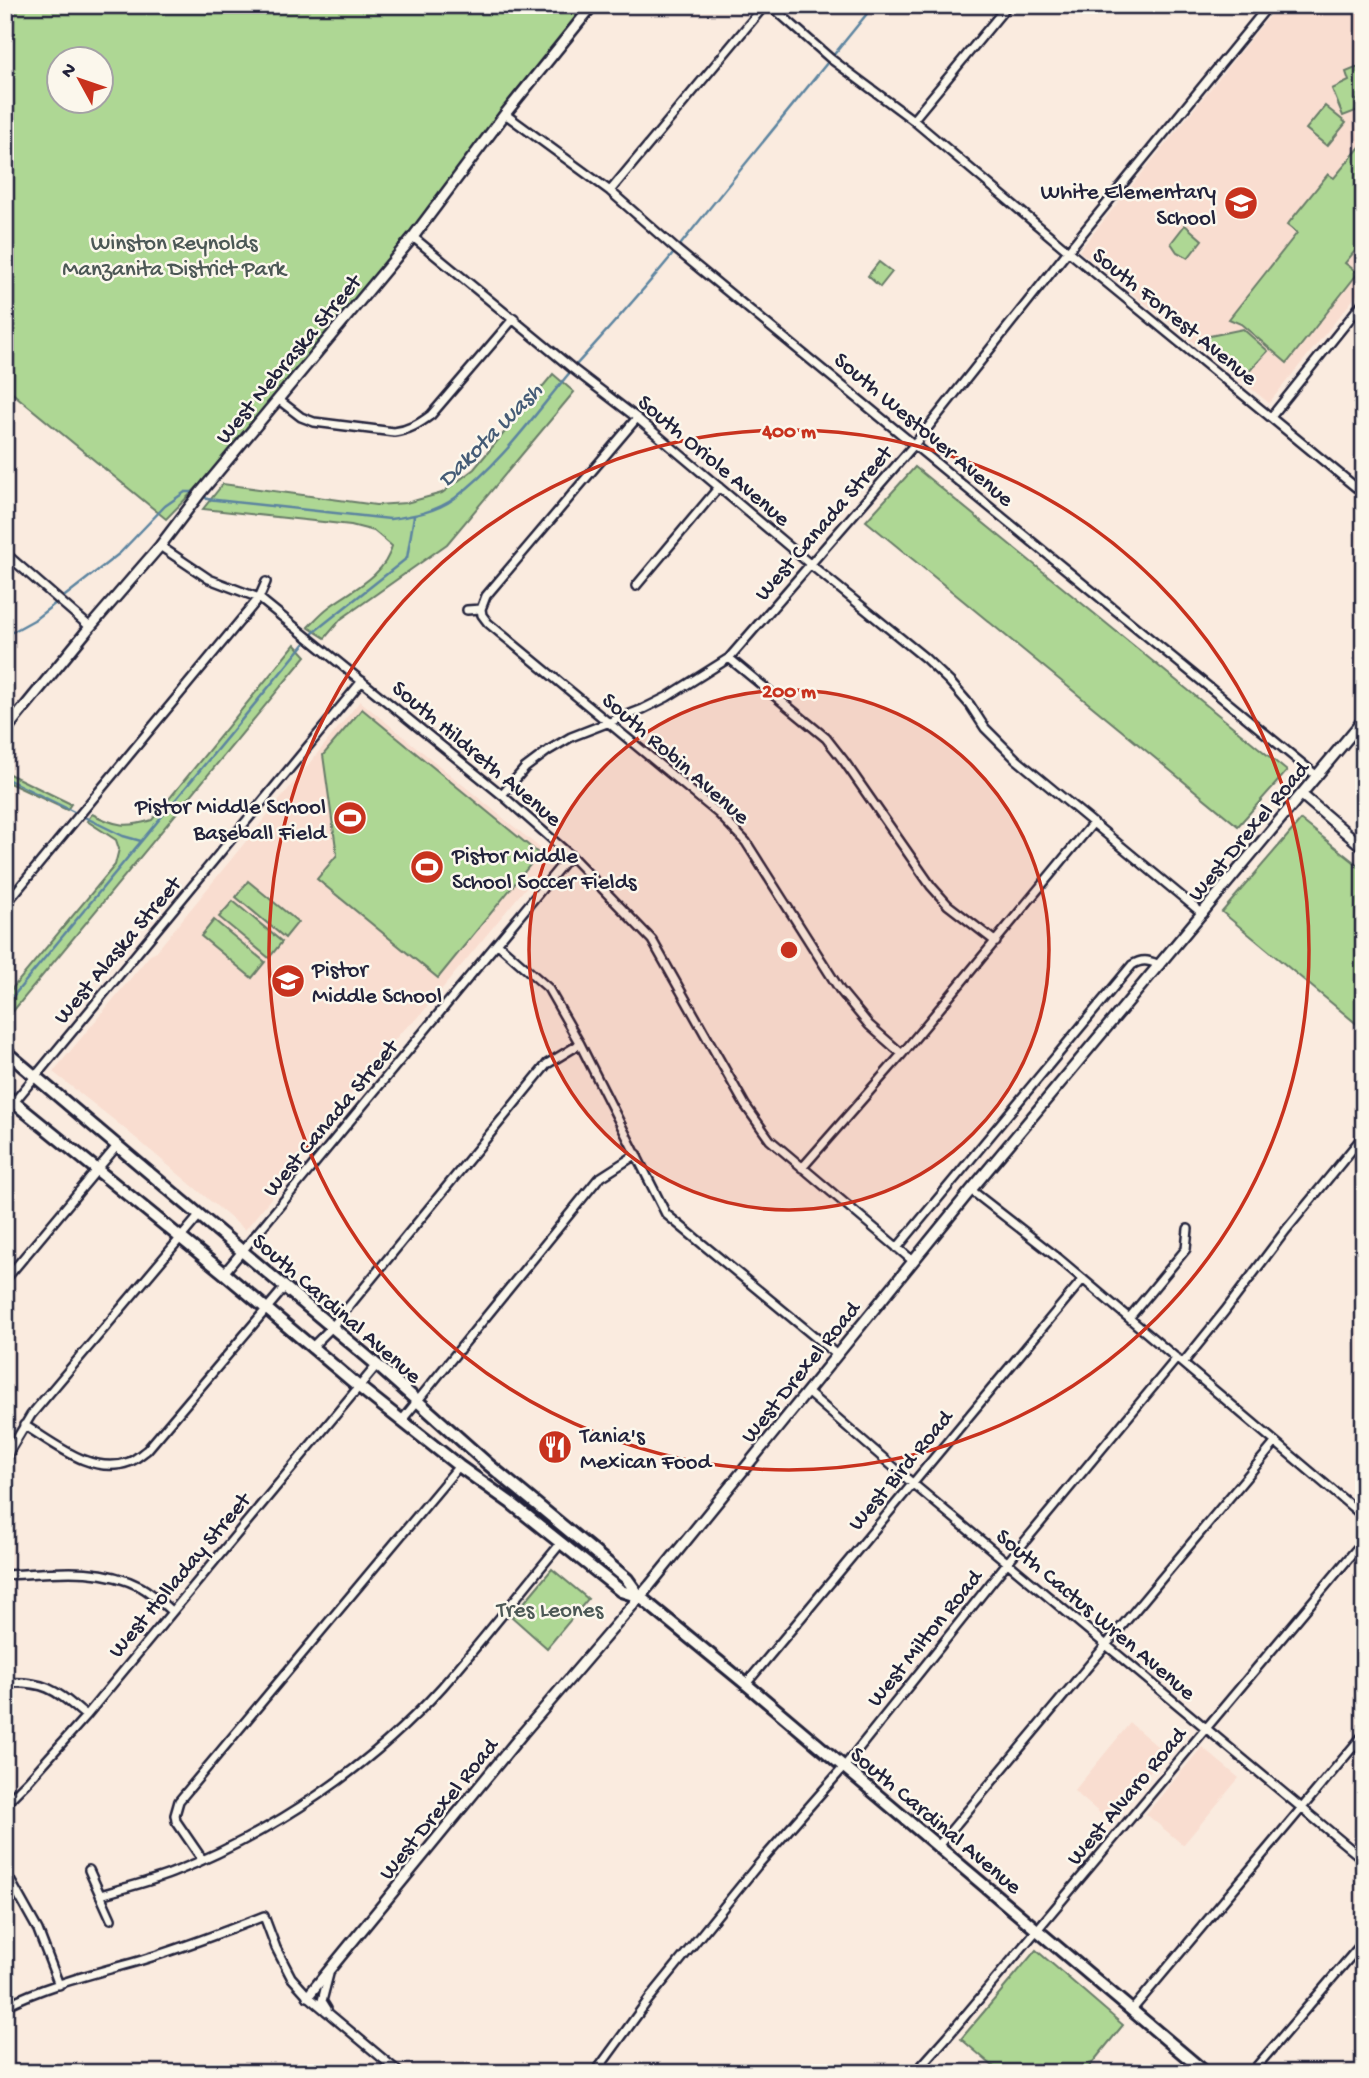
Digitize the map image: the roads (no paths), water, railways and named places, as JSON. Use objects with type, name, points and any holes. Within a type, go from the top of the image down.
[{"type":"main road","name":"South Cardinal Avenue","points":[[5,1051],[377,1365],[489,1465],[627,1579],[640,1597],[1206,2073]]},
{"type":"main road","name":"South Cardinal Avenue","points":[[10,1099],[459,1466],[621,1591],[640,1597]]},
{"type":"street","name":"West Nebraska Street","points":[[5,731],[413,237],[505,114],[593,5]]},
{"type":"street","name":"South Forrest Avenue","points":[[768,5],[831,59],[913,120],[1364,494]]},
{"type":"street","points":[[610,191],[768,5]]},
{"type":"street","points":[[913,120],[1008,5]]},
{"type":"street","name":"West Canada Street","points":[[502,795],[536,758],[571,737],[643,709],[729,659],[914,444],[1269,5]]},
{"type":"street","name":"South Westover Avenue","points":[[505,114],[610,191],[677,250],[1317,776]]},
{"type":"street","name":"South Oriole Avenue","points":[[413,237],[573,369],[637,418],[925,658],[950,682],[985,728],[1016,759],[1203,914]]},
{"type":"street","points":[[1271,417],[1364,301]]},
{"type":"street","points":[[279,400],[301,417],[314,422],[394,432],[406,430],[431,415],[513,318]]},
{"type":"street","points":[[467,610],[481,609],[486,596],[637,418]]},
{"type":"street","points":[[636,586],[719,487]]},
{"type":"street","name":"South Hildreth Avenue","points":[[160,546],[209,579],[259,598],[502,795],[570,855],[652,940],[745,1105],[770,1140],[912,1261]]},
{"type":"street","points":[[5,553],[90,627]]},
{"type":"street","points":[[5,905],[259,598],[267,582]]},
{"type":"street","name":"South Robin Avenue","points":[[481,609],[488,623],[719,814],[746,842],[840,990],[869,1025],[902,1054]]},
{"type":"street","points":[[729,659],[826,738],[931,886],[948,905],[996,942]]},
{"type":"street","name":"West Alaska Street","points":[[5,1113],[10,1099],[35,1077],[362,681]]},
{"type":"street","name":"West Drexel Road","points":[[307,1996],[523,1733],[640,1597],[912,1261],[1364,719]]},
{"type":"street","points":[[1302,795],[1364,848]]},
{"type":"street","points":[[802,1168],[902,1054],[1093,823]]},
{"type":"street","name":"West Canada Street","points":[[224,1273],[570,855]]},
{"type":"street","points":[[498,944],[548,988],[580,1044],[666,1214],[837,1355]]},
{"type":"street","points":[[897,1248],[1132,965],[1140,960],[1148,960],[1160,965]]},
{"type":"street","points":[[312,1348],[547,1064],[580,1044]]},
{"type":"street","name":"West Milton Road","points":[[595,2073],[665,1979],[757,1866],[843,1768],[1007,1563],[1225,1311],[1286,1230],[1364,1135]]},
{"type":"street","points":[[5,1280],[117,1146]]},
{"type":"street","points":[[402,1420],[598,1179],[636,1154]]},
{"type":"street","points":[[971,1190],[1083,1279],[1364,1517]]},
{"type":"street","points":[[5,1465],[24,1425],[43,1400],[199,1216]]},
{"type":"street","points":[[1129,1318],[1186,1249],[1188,1229]]},
{"type":"street","name":"West Bird Road","points":[[746,1684],[1083,1279]]},
{"type":"street","points":[[24,1425],[90,1463],[110,1466],[130,1462],[147,1450],[285,1287]]},
{"type":"street","name":"West Holladay Street","points":[[5,1804],[86,1716],[377,1365]]},
{"type":"street","name":"South Cactus Wren Avenue","points":[[807,1392],[1007,1563],[1364,1860]]},
{"type":"street","points":[[938,1846],[1275,1443]]},
{"type":"street","points":[[202,1859],[176,1821],[179,1801],[459,1466]]},
{"type":"street","name":"West Alvaro Road","points":[[915,2073],[1364,1541]]},
{"type":"street","points":[[100,1895],[171,1873],[261,1830],[301,1806],[375,1752],[441,1687],[561,1543]]},
{"type":"street","points":[[5,1575],[82,1571],[113,1575],[143,1588],[171,1611]]},
{"type":"street","points":[[5,1683],[26,1682],[52,1689],[86,1716]]},
{"type":"street","points":[[1132,2010],[1364,1734]]},
{"type":"street","points":[[89,1870],[111,1919]]},
{"type":"street","points":[[5,1871],[38,1930],[59,1985]]},
{"type":"street","points":[[5,2006],[24,1996],[187,1946],[264,1916],[291,1977],[307,1996],[400,2073]]},
{"type":"street","points":[[1251,2073],[1364,1941]]},
{"type":"street","points":[[331,1967],[322,2001],[331,2016]]},
{"type":"waterway","name":"Dakota Wash","points":[[204,495],[207,499],[390,519],[432,510],[455,498],[504,452],[652,279],[874,5]]},
{"type":"waterway","name":"Dakota Wash","points":[[5,636],[34,620],[120,553],[165,506],[185,492],[198,492]]},
{"type":"waterway","points":[[5,1006],[315,631],[407,558],[414,516]]},
{"type":"waterway","points":[[5,778],[123,836],[141,841]]},
{"type":"place","name":"White Elementary School","points":[[1241,203]]},
{"type":"place","name":"Pistor Middle School Baseball Field","points":[[350,818]]},
{"type":"place","name":"Pistor Middle School Soccer Fields","points":[[427,867]]},
{"type":"place","name":"Pistor Middle School","points":[[288,981]]},
{"type":"place","name":"Tania's Mexican Food","points":[[555,1447]]},
{"type":"park label","name":"Winston Reynolds Manzanita District Park","points":[[174,254]]},
{"type":"park label","name":"Tres Leones","points":[[550,1608]]}]
